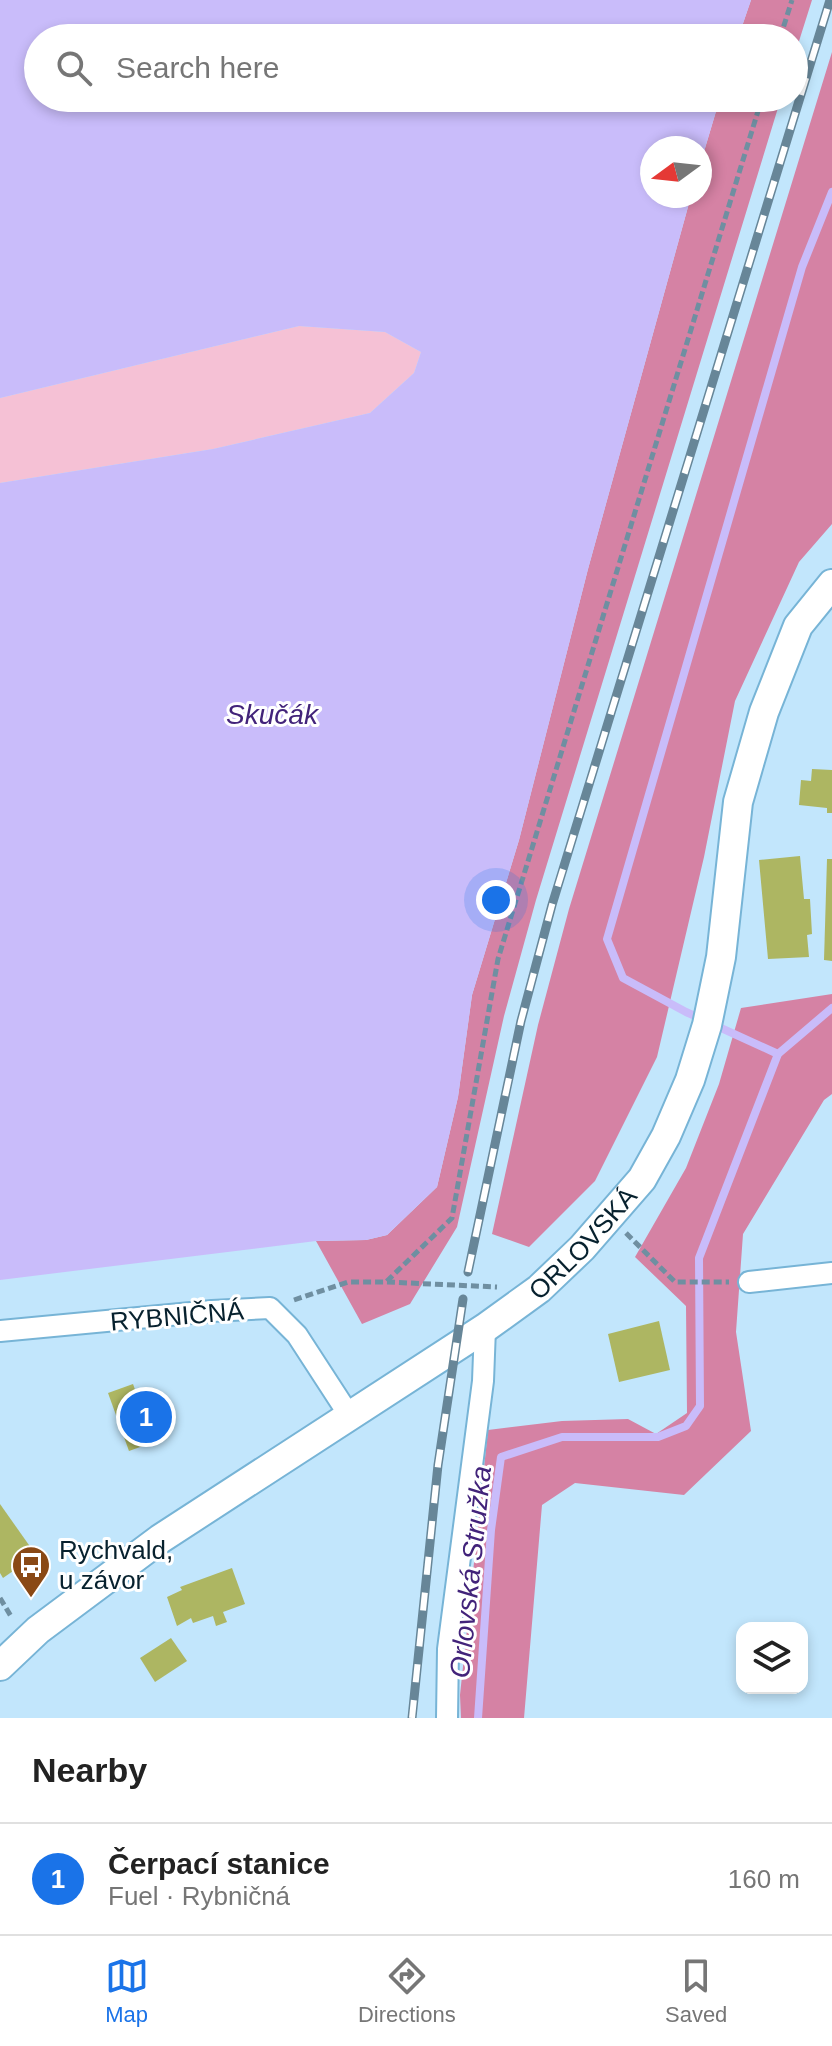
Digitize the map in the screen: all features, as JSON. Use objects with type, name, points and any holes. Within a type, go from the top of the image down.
[{"type":"main road","name":"ORLOVSKÁ","points":[[0,1666],[38,1630],[160,1539],[485,1328],[539,1289],[582,1248],[642,1179],[666,1136],[690,1080],[707,1025],[721,957],[738,802],[764,712],[798,626],[832,584]]},
{"type":"street","points":[[749,1282],[832,1273]]},
{"type":"street","name":"RYBNIČNÁ","points":[[0,1331],[270,1308],[297,1335],[349,1415]]},
{"type":"street","points":[[447,1718],[448,1649],[483,1381],[485,1328]]},
{"type":"path","points":[[784,24],[792,0]]},
{"type":"path","points":[[386,1282],[452,1218],[498,959],[758,112]]},
{"type":"path","points":[[609,1216],[675,1282],[749,1282]]},
{"type":"path","points":[[270,1308],[348,1282],[539,1289]]},
{"type":"path","points":[[0,1598],[12,1618]]},
{"type":"shaded area","points":[[751,0],[812,0],[804,24],[743,24]]},
{"type":"shaded area","points":[[832,52],[832,524],[799,562],[735,701],[704,857],[657,1057],[595,1181],[529,1247],[492,1234],[538,1025],[569,909]]},
{"type":"shaded area","points":[[716,112],[777,112],[536,900],[504,1016],[457,1227],[410,1304],[362,1324],[316,1241],[366,1240],[387,1235],[437,1187],[458,1097],[472,995],[519,840],[588,569],[688,208],[712,208],[712,136],[709,136]]},
{"type":"shaded area","points":[[299,326],[385,332],[421,352],[414,373],[370,413],[213,449],[0,483],[0,398]]},
{"type":"shaded area","points":[[832,994],[832,1094],[824,1100],[743,1234],[736,1332],[751,1431],[684,1495],[575,1483],[542,1505],[524,1718],[461,1718],[460,1695],[488,1430],[562,1421],[628,1419],[656,1434],[687,1413],[686,1306],[635,1257],[686,1168],[719,1084],[741,1008]]},
{"type":"water","name":"Skučák","points":[[0,0],[751,0],[743,24],[24,24],[24,112],[716,112],[709,136],[640,136],[640,208],[688,208],[588,569],[519,840],[472,995],[458,1097],[437,1187],[387,1235],[366,1240],[316,1241],[0,1280],[0,483],[213,449],[370,413],[414,373],[421,352],[385,332],[299,326],[0,398]]},
{"type":"building","points":[[812,769],[832,770],[832,813],[827,813],[827,808],[799,805],[801,780],[811,781]]},
{"type":"building","points":[[800,856],[804,899],[810,899],[812,934],[807,935],[809,957],[768,959],[759,860]]},
{"type":"building","points":[[827,859],[832,859],[832,961],[824,960]]},
{"type":"building","points":[[659,1321],[670,1370],[619,1382],[608,1334]]},
{"type":"building","points":[[133,1384],[154,1442],[129,1451],[108,1393]]},
{"type":"building","points":[[0,1504],[36,1555],[3,1578],[0,1573]]},
{"type":"building","points":[[232,1568],[245,1604],[223,1612],[227,1622],[216,1626],[213,1616],[193,1623],[191,1618],[177,1626],[167,1597],[182,1590],[180,1587]]},
{"type":"building","points":[[171,1638],[187,1661],[155,1682],[140,1658]]},
{"type":"waterway","points":[[778,1054],[686,1012],[623,978],[607,939],[802,267],[832,192]]},
{"type":"waterway","name":"Orlovská Stružka","points":[[478,1718],[491,1530],[501,1457],[562,1437],[658,1437],[686,1426],[700,1406],[699,1258],[778,1054],[832,1008]]},
{"type":"railway","points":[[808,72],[830,0]]},
{"type":"railway","points":[[468,1272],[521,1021],[552,905],[796,112]]},
{"type":"railway","points":[[412,1718],[438,1465],[463,1299]]},
{"type":"place","name":"Čerpací stanice","points":[[146,1417]]},
{"type":"place","name":"Rychvald, u závor","points":[[31,1599]]}]
